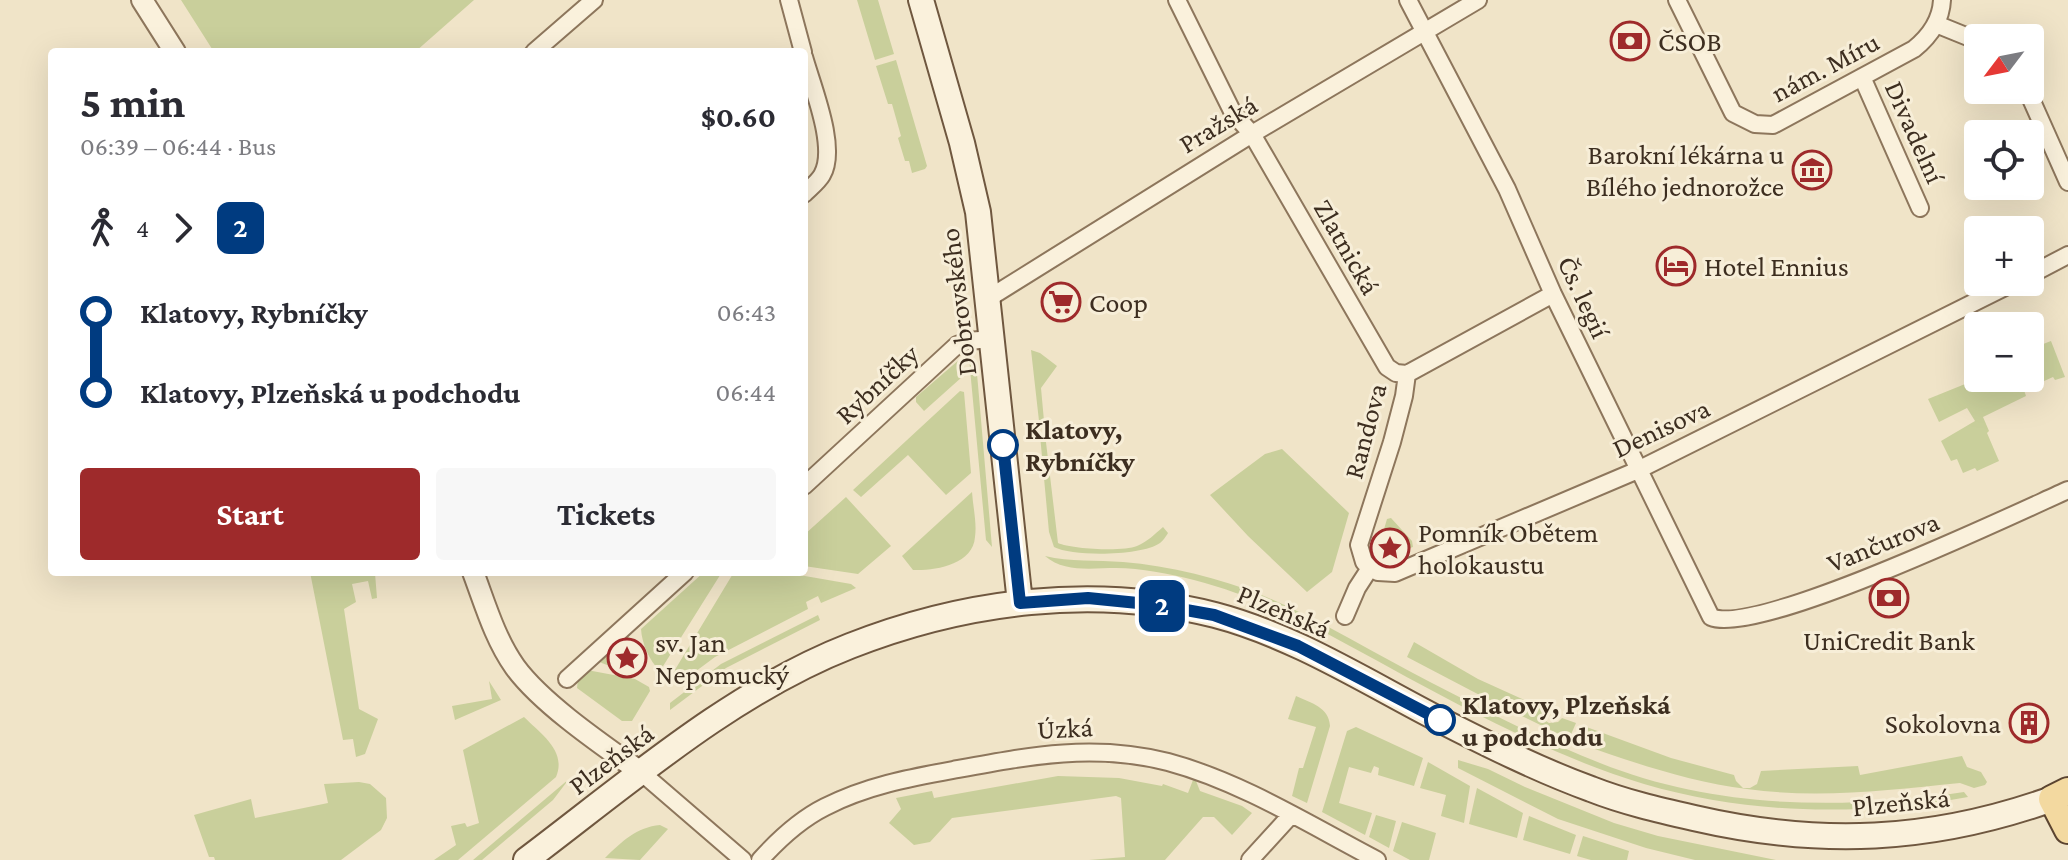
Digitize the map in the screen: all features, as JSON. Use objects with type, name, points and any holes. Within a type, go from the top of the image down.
[{"type":"main road","name":"Dobrovského","points":[[921,0],[978,212],[1020,603]]},
{"type":"main road","name":"Plzeňská","points":[[526,860],[756,690],[808,664],[892,631],[959,611],[1088,598],[1158,605],[1214,615],[1298,646],[1509,755],[1590,789],[1647,808],[1718,824],[1831,838],[1886,836],[1961,827],[2000,817],[2060,795]]},
{"type":"main road","points":[[2060,795],[2068,830]]},
{"type":"street","points":[[142,0],[172,48]]},
{"type":"street","points":[[539,48],[594,0]]},
{"type":"street","points":[[789,0],[801,48]]},
{"type":"street","name":"Zlatnická","points":[[1177,0],[1233,113],[1252,134],[1387,367],[1396,373],[1407,374]]},
{"type":"street","name":"Čs. legií","points":[[1408,0],[1507,189],[1553,294],[1711,617]]},
{"type":"street","name":"Pražská","points":[[989,298],[1252,134],[1478,0]]},
{"type":"street","name":"nám. Míru","points":[[1677,0],[1733,113],[1755,124],[1773,125],[1914,49],[1927,39],[1936,24]]},
{"type":"street","points":[[1942,0],[1936,24],[1964,35]]},
{"type":"street","points":[[808,72],[826,138],[827,161],[821,177],[808,190]]},
{"type":"street","name":"Divadelní","points":[[1862,77],[1920,208]]},
{"type":"street","points":[[2033,104],[2068,182]]},
{"type":"street","points":[[2044,268],[2068,255]]},
{"type":"street","name":"Randova","points":[[1370,568],[1360,553],[1361,536],[1392,442],[1407,374],[1553,294]]},
{"type":"street","name":"Denisova","points":[[1370,568],[1395,573],[1638,470],[1987,296]]},
{"type":"street","name":"Rybníčky","points":[[808,482],[957,345],[993,339]]},
{"type":"street","name":"Vančurova","points":[[1711,617],[1726,621],[1792,605],[1906,563],[2068,490]]},
{"type":"street","points":[[1345,616],[1370,568]]},
{"type":"street","points":[[475,576],[503,646],[517,669],[540,693],[642,773],[743,860]]},
{"type":"street","points":[[567,679],[681,576]]},
{"type":"street","name":"Úzká","points":[[760,860],[823,808],[877,785],[1047,753],[1091,751],[1138,755],[1169,762],[1237,788],[1371,859]]},
{"type":"street","points":[[1250,860],[1291,815]]},
{"type":"green space","points":[[181,0],[474,0],[420,48],[211,48]]},
{"type":"green space","points":[[857,0],[878,0],[894,54],[875,60]]},
{"type":"green space","points":[[896,60],[927,166],[912,173],[898,138],[901,136],[892,104],[888,104],[876,66]]},
{"type":"green space","points":[[2051,341],[2065,377],[2055,380],[2053,377],[2044,381],[2044,344]]},
{"type":"green space","points":[[1031,350],[1057,366],[1041,388],[1044,421],[1039,421]]},
{"type":"green space","points":[[969,358],[976,364],[992,547],[986,540]]},
{"type":"green space","points":[[960,359],[962,377],[924,411],[916,402],[916,397]]},
{"type":"green space","points":[[1964,384],[1964,392],[2025,392],[2026,396],[1983,417],[1999,461],[1977,471],[1975,468],[1963,473],[1957,459],[1951,461],[1941,441],[1975,421],[1967,408],[1939,422],[1928,399]]},
{"type":"green space","points":[[960,391],[964,392],[971,473],[946,495],[908,455],[861,497],[853,490]]},
{"type":"green space","points":[[1045,434],[1058,543],[1097,549],[1130,548],[1144,542],[1163,527],[1168,533],[1162,541],[1139,551],[1107,554],[1054,547],[1049,532],[1040,435]]},
{"type":"green space","points":[[1282,449],[1349,513],[1332,572],[1307,592],[1210,495],[1265,454]]},
{"type":"green space","points":[[972,492],[975,532],[973,546],[967,554],[941,567],[913,570],[902,556]]},
{"type":"green space","points":[[846,497],[891,546],[858,574],[808,567],[808,531]]},
{"type":"green space","points":[[1391,518],[1412,541],[1413,547],[1388,555],[1382,553],[1379,546],[1387,519]]},
{"type":"green space","points":[[1045,556],[1159,566],[1212,578],[1264,596],[1535,735],[1644,778],[1688,789],[1780,802],[1872,802],[1964,792],[1968,797],[1887,807],[1805,809],[1724,802],[1644,784],[1508,730],[1290,614],[1249,598],[1183,577],[1138,569],[1070,567]]},
{"type":"green space","points":[[311,576],[375,576],[377,598],[372,599],[368,581],[352,584],[356,602],[344,609],[359,709],[378,719],[365,754],[356,757],[353,739],[343,740]]},
{"type":"green space","points":[[700,576],[719,576],[660,671],[647,652],[641,629]]},
{"type":"green space","points":[[732,576],[805,576],[851,584],[856,588],[821,603],[818,596],[806,602],[808,609],[715,657],[676,686],[670,678]]},
{"type":"green space","points":[[818,615],[820,620],[726,668],[670,710],[670,703],[721,664]]},
{"type":"green space","points":[[627,634],[633,647],[633,662],[615,666],[598,661]]},
{"type":"green space","points":[[1414,642],[1478,679],[1542,708],[1543,719],[1549,723],[1562,718],[1576,723],[1569,739],[1407,657]]},
{"type":"green space","points":[[587,670],[635,679],[649,687],[650,691],[632,721],[622,721],[577,688],[578,679]]},
{"type":"green space","points":[[489,681],[501,700],[455,720],[452,706],[492,699]]},
{"type":"green space","points":[[1296,696],[1323,710],[1330,726],[1307,803],[1292,796],[1299,768],[1303,768],[1316,727],[1288,719]]},
{"type":"green space","points":[[524,717],[555,751],[558,759],[556,777],[458,860],[434,860],[456,845],[451,826],[465,823],[467,827],[479,823],[463,750]]},
{"type":"green space","points":[[1581,725],[1671,758],[1734,775],[1743,788],[1757,784],[1761,771],[1858,766],[1860,775],[1962,756],[1967,767],[1981,772],[1987,782],[1974,788],[1960,783],[1827,793],[1774,792],[1725,786],[1640,764],[1577,743]]},
{"type":"green space","points":[[1356,727],[1423,758],[1414,786],[1378,775],[1379,768],[1374,766],[1371,773],[1349,767],[1339,803],[1372,813],[1365,835],[1322,812],[1347,731]]},
{"type":"green space","points":[[1458,760],[1488,769],[1614,823],[1658,836],[1776,860],[1695,860],[1646,848],[1558,819],[1458,768]]},
{"type":"green space","points":[[1428,762],[1470,786],[1464,823],[1441,816],[1446,795],[1420,788]]},
{"type":"green space","points":[[1058,776],[1119,778],[1163,784],[1188,793],[1193,780],[1200,791],[1242,806],[1252,813],[1232,835],[1214,817],[1203,817],[1165,860],[1089,860],[1125,857],[1121,798],[1116,796],[952,818],[930,842],[914,845],[889,823],[901,809],[896,798],[932,791],[934,798]]},
{"type":"green space","points":[[569,779],[553,800],[482,860],[473,860]]},
{"type":"green space","points":[[324,784],[370,784],[386,798],[387,818],[381,830],[341,860],[215,860],[209,857],[194,815],[251,799],[255,818],[328,803]]},
{"type":"green space","points":[[1477,788],[1523,813],[1517,838],[1469,824]]},
{"type":"green space","points":[[1376,815],[1396,821],[1389,848],[1369,837]]},
{"type":"green space","points":[[1529,816],[1576,835],[1570,854],[1523,840]]},
{"type":"green space","points":[[1402,822],[1436,833],[1429,860],[1410,860],[1393,851]]},
{"type":"green space","points":[[660,825],[668,829],[640,860],[605,858],[637,832]]},
{"type":"green space","points":[[1583,836],[1629,851],[1627,860],[1591,860],[1577,856]]},
{"type":"bus line","name":"2","points":[[1003,445],[1020,603],[1088,598],[1158,605],[1214,615],[1298,646],[1440,720]]},
{"type":"place","name":"ČSOB","points":[[1630,41]]},
{"type":"place","name":"Barokní lékárna u Bílého jednorožce","points":[[1812,170]]},
{"type":"place","name":"Hotel Ennius","points":[[1676,266]]},
{"type":"place","name":"Coop","points":[[1061,302]]},
{"type":"place","name":"Klatovy, Rybníčky","points":[[1003,445]]},
{"type":"place","name":"Pomník Obětem holokaustu","points":[[1390,548]]},
{"type":"place","name":"UniCredit Bank","points":[[1889,598]]},
{"type":"place","name":"sv. Jan Nepomucký","points":[[627,658]]},
{"type":"place","name":"Klatovy, Plzeňská u podchodu","points":[[1440,720]]},
{"type":"place","name":"Sokolovna","points":[[2029,723]]}]
